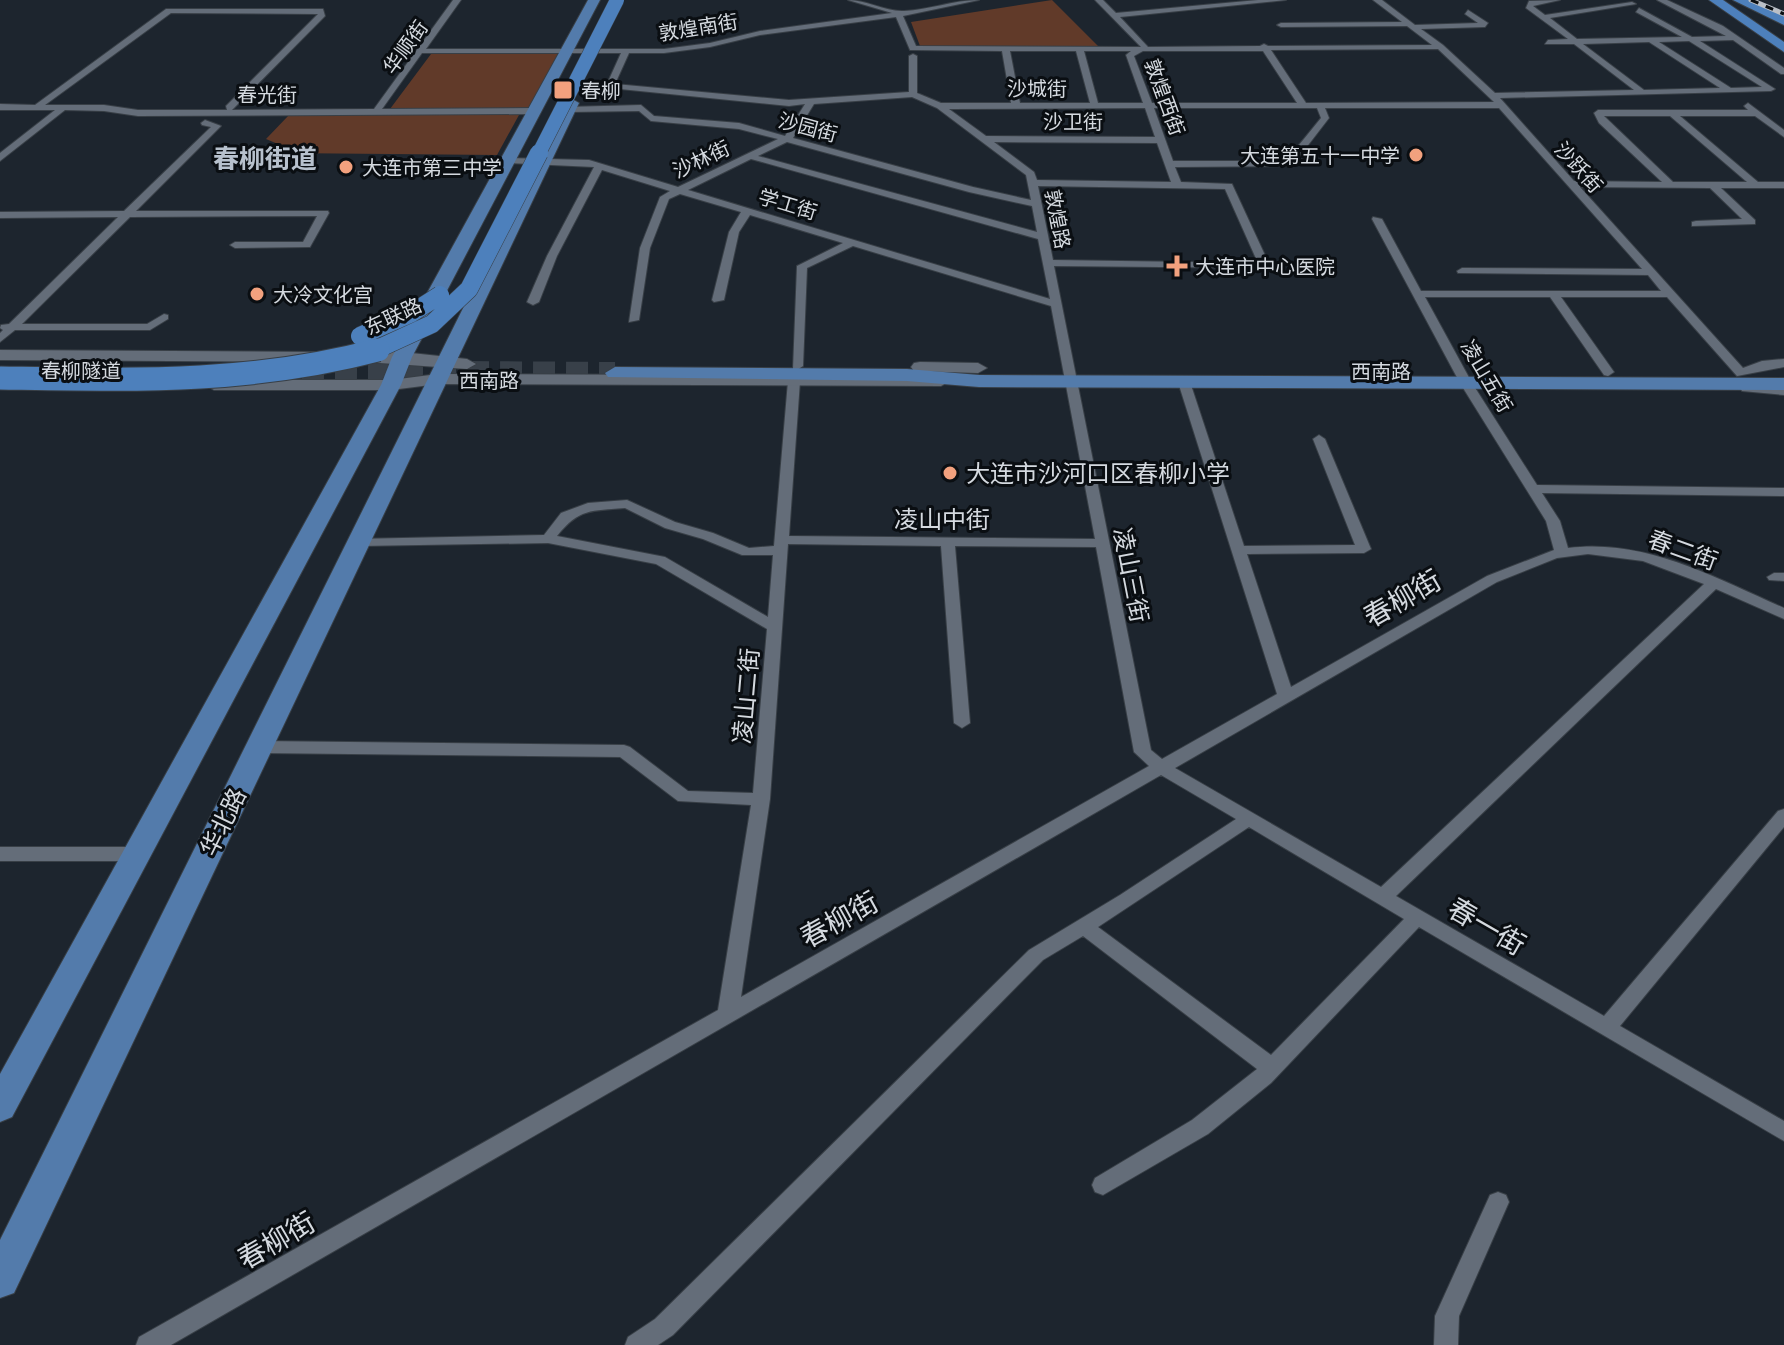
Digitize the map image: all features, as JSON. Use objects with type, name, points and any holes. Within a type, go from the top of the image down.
[{"type":"highway","name":"东联路","points":[[0,358],[212,362],[262,357],[353,338],[433,302],[455,277],[602,0]]},
{"type":"highway","name":"东联路","points":[[0,381],[194,379],[277,372],[358,356],[426,328],[457,305],[469,289],[617,0]]},
{"type":"highway","points":[[1715,0],[1784,48]]},
{"type":"highway","points":[[1732,0],[1784,31]]},
{"type":"highway","points":[[1739,0],[1784,21]]},
{"type":"main road","points":[[0,1107],[391,385],[402,357],[594,0]]},
{"type":"main road","name":"华北路","points":[[0,1280],[624,0]]},
{"type":"main road","name":"西南路","points":[[0,358],[402,357],[442,372]]},
{"type":"main road","name":"春柳隧道","points":[[0,369],[162,370]]},
{"type":"main road","name":"西南路","points":[[0,381],[391,385],[442,372],[978,375]]},
{"type":"main road","name":"西南路","points":[[1071,375],[1184,382],[1608,372],[1784,373]]},
{"type":"main road","name":"西南路","points":[[615,373],[1462,377],[1784,384]]},
{"type":"street","name":"华顺街","points":[[376,112],[457,0]]},
{"type":"street","points":[[852,0],[898,13],[913,48],[1440,47]]},
{"type":"street","name":"敦煌南街","points":[[422,51],[664,51],[975,0]]},
{"type":"street","name":"敦煌西街","points":[[1099,0],[1117,15],[1143,48],[1130,55],[1177,185]]},
{"type":"street","points":[[1117,15],[1282,0]]},
{"type":"street","name":"沙跃街","points":[[1377,0],[1440,47],[1496,101],[1741,373]]},
{"type":"street","points":[[1556,0],[1529,6],[1642,92]]},
{"type":"street","points":[[1661,0],[1736,38],[1784,72]]},
{"type":"street","points":[[1262,1],[1298,46]]},
{"type":"street","points":[[1543,17],[1635,7],[1691,39]]},
{"type":"street","points":[[37,107],[169,11],[320,11],[322,14],[229,108]]},
{"type":"street","points":[[1281,25],[1485,25],[1468,12]]},
{"type":"street","points":[[1548,42],[1736,38]]},
{"type":"street","points":[[1651,39],[1730,91]]},
{"type":"street","name":"沙城街","points":[[580,87],[610,86],[810,103],[851,96],[913,94],[940,106],[1320,105],[1771,89],[1691,39]]},
{"type":"street","points":[[1264,46],[1303,105]]},
{"type":"street","points":[[1006,50],[1016,106]]},
{"type":"street","points":[[1080,50],[1095,106]]},
{"type":"street","points":[[610,86],[626,51]]},
{"type":"street","points":[[913,56],[913,94]]},
{"type":"street","points":[[1654,97],[1737,97],[1784,134]]},
{"type":"street","points":[[785,140],[810,103]]},
{"type":"street","points":[[1170,164],[1289,164],[1325,118],[1320,105]]},
{"type":"street","name":"敦煌路","points":[[940,106],[1031,174],[1071,375]]},
{"type":"street","name":"春光街","points":[[0,107],[104,108],[138,113],[534,111]]},
{"type":"street","points":[[0,158],[64,107]]},
{"type":"street","name":"沙园街","points":[[569,109],[641,108],[651,118],[739,126],[972,190],[1037,204]]},
{"type":"street","points":[[1671,185],[1602,121],[1598,113],[1756,113]]},
{"type":"street","points":[[1672,113],[1756,185]]},
{"type":"street","points":[[0,339],[6,327],[217,126],[205,123]]},
{"type":"street","name":"沙卫街","points":[[984,139],[1162,140]]},
{"type":"street","name":"沙林街","points":[[633,320],[645,248],[665,197],[785,140]]},
{"type":"street","points":[[749,156],[1043,237]]},
{"type":"street","name":"学工街","points":[[507,160],[599,166],[1056,304]]},
{"type":"street","points":[[533,302],[552,256],[599,166]]},
{"type":"street","points":[[1033,183],[1229,186],[1265,266],[1048,263]]},
{"type":"street","points":[[1570,184],[1784,185]]},
{"type":"street","points":[[1696,224],[1751,222],[1713,185]]},
{"type":"street","points":[[718,300],[734,232],[747,211]]},
{"type":"street","points":[[0,215],[324,213],[306,245],[235,245]]},
{"type":"street","points":[[0,230],[17,215]]},
{"type":"street","name":"凌山五街","points":[[1377,219],[1462,377],[1553,521],[1562,552]]},
{"type":"street","name":"凌山二街","points":[[728,1014],[761,799],[802,266],[853,242]]},
{"type":"street","points":[[1462,271],[1649,272]]},
{"type":"street","points":[[1418,294],[1670,294]]},
{"type":"street","points":[[1553,294],[1608,372]]},
{"type":"street","points":[[6,327],[150,327],[164,317]]},
{"type":"street","points":[[1741,373],[1762,365],[1784,363]]},
{"type":"street","name":"凌山三街","points":[[1071,375],[1143,751],[1162,768]]},
{"type":"street","points":[[1184,382],[1286,697]]},
{"type":"street","points":[[1705,384],[1784,391]]},
{"type":"street","points":[[1238,550],[1364,549],[1319,439]]},
{"type":"street","points":[[1534,489],[1784,492]]},
{"type":"street","name":"凌山中街","points":[[548,539],[566,516],[588,507],[627,504],[670,525],[747,552],[780,545],[1103,543]]},
{"type":"street","points":[[359,542],[548,539],[660,560],[776,628]]},
{"type":"street","points":[[948,542],[962,723]]},
{"type":"street","name":"春二街","points":[[1562,552],[1600,550],[1647,557],[1784,614]]},
{"type":"street","name":"春柳街","points":[[148,1345],[1492,579],[1562,552]]},
{"type":"street","points":[[1383,897],[1713,584]]},
{"type":"street","points":[[259,747],[624,751],[684,797],[761,799]]},
{"type":"street","name":"春一街","points":[[1162,768],[1784,1132]]},
{"type":"street","points":[[1606,1028],[1784,815]]},
{"type":"street","points":[[637,1345],[664,1327],[1036,955],[1249,819]]},
{"type":"street","points":[[0,854],[137,854]]},
{"type":"street","points":[[1103,1185],[1200,1127],[1272,1068],[1417,917]]},
{"type":"street","points":[[1084,926],[1272,1068]]},
{"type":"street","points":[[1446,1345],[1447,1316],[1498,1202]]},
{"type":"shaded area","points":[[1052,0],[1099,47],[920,46],[911,22]]},
{"type":"shaded area","points":[[431,54],[558,54],[529,108],[390,109]]},
{"type":"shaded area","points":[[289,115],[519,115],[497,155],[281,153],[285,147],[266,139]]},
{"type":"tunnel","points":[[302,371],[615,373]]},
{"type":"railway","points":[[1751,0],[1784,14]]},
{"type":"place","name":"春柳","points":[[563,90]]},
{"type":"place","name":"大连第五十一中学","points":[[1416,155]]},
{"type":"place","name":"大连市第三中学","points":[[346,167]]},
{"type":"place","name":"大连市中心医院","points":[[1177,266]]},
{"type":"place","name":"大冷文化宫","points":[[257,294]]},
{"type":"place","name":"大连市沙河口区春柳小学","points":[[950,473]]},
{"type":"district","name":"春柳街道","points":[[265,158]]}]
